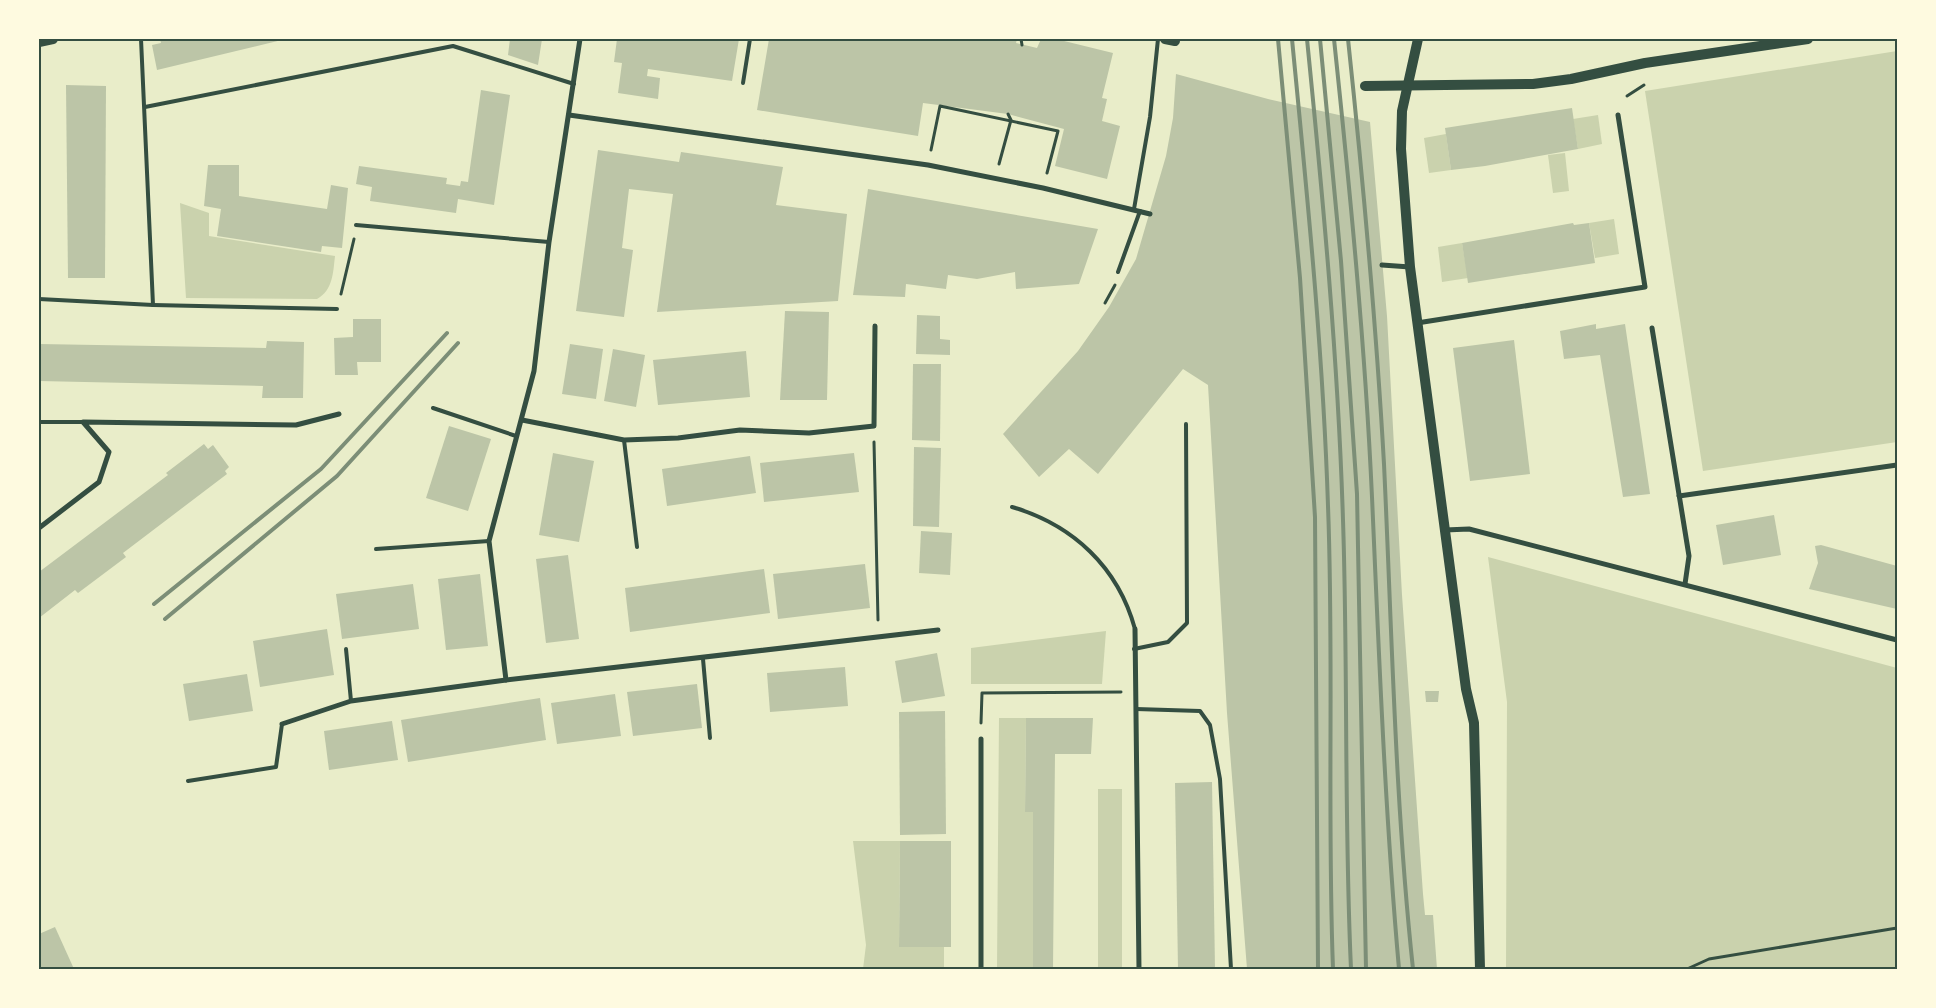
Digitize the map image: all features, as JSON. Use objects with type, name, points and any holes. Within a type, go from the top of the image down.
[{"type":"main road","points":[[39,42],[53,39]]},
{"type":"main road","points":[[1418,39],[1407,86],[1400,136],[1410,267],[1466,689],[1474,723],[1480,969]]},
{"type":"main road","points":[[1364,86],[1533,84],[1571,80],[1645,63],[1808,39]]},
{"type":"street","points":[[506,680],[489,541],[534,371],[549,242],[580,39]]},
{"type":"street","points":[[569,114],[928,165],[1043,188],[1150,214]]},
{"type":"street","points":[[1418,323],[1645,287],[1618,115]]},
{"type":"street","points":[[1382,265],[1410,267]]},
{"type":"street","points":[[522,420],[624,440],[678,438],[740,430],[809,433],[874,426],[875,326]]},
{"type":"street","points":[[1652,328],[1689,556],[1685,584]]},
{"type":"street","points":[[83,422],[296,425],[338,414]]},
{"type":"street","points":[[39,528],[99,482],[110,452],[83,422]]},
{"type":"street","points":[[1679,496],[1897,464]]},
{"type":"street","points":[[1445,530],[1469,530],[1897,640]]},
{"type":"street","points":[[1135,629],[1139,969]]},
{"type":"street","points":[[282,724],[351,701],[506,680],[938,630]]},
{"type":"street","points":[[981,739],[981,969]]},
{"type":"lane","points":[[141,39],[153,306]]},
{"type":"lane","points":[[744,82],[750,39]]},
{"type":"lane","points":[[1118,272],[1136,210],[1145,152],[1158,39]]},
{"type":"lane","points":[[144,106],[453,46],[574,84]]},
{"type":"lane","points":[[356,225],[549,242]]},
{"type":"lane","points":[[39,299],[153,306],[337,309]]},
{"type":"lane","points":[[434,408],[516,436]]},
{"type":"lane","points":[[39,422],[83,422]]},
{"type":"lane","points":[[1134,649],[1168,642],[1187,623],[1186,424]]},
{"type":"lane","points":[[624,440],[637,546]]},
{"type":"lane","points":[[1012,507],[1039,515],[1080,540],[1106,572],[1128,604],[1135,629]]},
{"type":"lane","points":[[376,549],[489,541]]},
{"type":"lane","points":[[346,649],[351,701]]},
{"type":"lane","points":[[703,658],[710,738]]},
{"type":"lane","points":[[1136,709],[1200,711],[1210,725],[1220,779],[1230,969]]},
{"type":"lane","points":[[188,781],[276,766],[282,724]]},
{"type":"path","points":[[1021,39],[1022,45]]},
{"type":"path","points":[[1627,96],[1631,95],[1636,88],[1649,82]]},
{"type":"path","points":[[928,165],[940,106],[1011,120],[1058,130],[1043,188]]},
{"type":"path","points":[[996,178],[1011,120],[1008,114]]},
{"type":"path","points":[[337,309],[356,225]]},
{"type":"path","points":[[1105,303],[1117,283],[1122,284]]},
{"type":"path","points":[[874,426],[878,638]]},
{"type":"path","points":[[981,739],[982,693],[1136,692]]},
{"type":"path","points":[[1687,969],[1709,959],[1897,928]]},
{"type":"green space","points":[[1897,51],[1897,442],[1703,471],[1645,91]]},
{"type":"green space","points":[[1598,115],[1602,144],[1578,149],[1573,119]]},
{"type":"green space","points":[[1446,134],[1451,170],[1429,173],[1424,138]]},
{"type":"green space","points":[[1565,153],[1569,191],[1553,193],[1548,155]]},
{"type":"green space","points":[[180,203],[209,213],[209,236],[335,256],[333,275],[329,286],[317,299],[186,298]]},
{"type":"green space","points":[[1614,219],[1619,254],[1595,258],[1589,223]]},
{"type":"green space","points":[[1462,243],[1468,278],[1442,282],[1438,247]]},
{"type":"green space","points":[[1488,557],[1897,668],[1897,969],[1506,969],[1507,702]]},
{"type":"green space","points":[[1106,631],[1102,684],[971,684],[971,648]]},
{"type":"green space","points":[[999,718],[1026,718],[1025,811],[1033,812],[1033,969],[997,969]]},
{"type":"green space","points":[[1098,789],[1122,789],[1122,969],[1098,969]]},
{"type":"green space","points":[[853,841],[900,841],[899,947],[944,947],[944,969],[863,969],[866,945]]},
{"type":"building","points":[[160,39],[286,39],[157,70],[152,45],[161,43]]},
{"type":"building","points":[[510,39],[542,39],[538,65],[508,55]]},
{"type":"building","points":[[617,39],[739,39],[732,81],[648,69],[647,76],[660,78],[658,99],[618,93],[622,63],[614,62]]},
{"type":"building","points":[[769,39],[1017,39],[1016,43],[1037,48],[1041,39],[1056,39],[1113,53],[1102,98],[1107,99],[1102,121],[1120,126],[1107,179],[1055,166],[1064,129],[1008,114],[923,103],[918,136],[757,110]]},
{"type":"building","points":[[1176,74],[1268,99],[1370,122],[1387,316],[1402,595],[1423,894],[1425,915],[1433,915],[1437,969],[1247,969],[1227,713],[1208,385],[1183,369],[1098,474],[1069,449],[1039,477],[1003,434],[1078,351],[1109,307],[1136,259],[1166,156],[1173,118]]},
{"type":"building","points":[[66,85],[106,86],[105,278],[68,278]]},
{"type":"building","points":[[481,90],[510,95],[494,205],[458,199],[456,213],[370,201],[372,187],[356,184],[359,166],[447,178],[446,184],[460,186],[461,181],[468,182]]},
{"type":"building","points":[[1572,108],[1578,149],[1485,166],[1451,170],[1445,128]]},
{"type":"building","points":[[598,150],[679,162],[681,152],[783,167],[776,205],[847,214],[838,301],[657,312],[673,194],[629,189],[622,248],[633,250],[624,317],[576,311]]},
{"type":"building","points":[[208,165],[239,165],[239,196],[327,209],[331,185],[348,188],[342,248],[322,246],[321,252],[217,236],[221,209],[204,206]]},
{"type":"building","points":[[868,189],[1098,229],[1079,284],[1016,289],[1015,272],[977,279],[948,275],[946,289],[906,284],[905,297],[853,295]]},
{"type":"building","points":[[1573,223],[1574,225],[1589,223],[1595,263],[1468,283],[1462,243]]},
{"type":"building","points":[[785,311],[829,312],[827,400],[780,400]]},
{"type":"building","points":[[917,315],[940,316],[940,339],[950,340],[950,355],[916,354]]},
{"type":"building","points":[[353,319],[381,319],[381,362],[357,362],[358,375],[335,375],[334,338],[353,337]]},
{"type":"building","points":[[1596,324],[1596,329],[1625,324],[1650,494],[1623,497],[1600,355],[1564,359],[1560,331]]},
{"type":"building","points":[[1514,340],[1530,474],[1470,481],[1453,348]]},
{"type":"building","points":[[267,341],[304,342],[303,398],[262,398],[263,386],[39,381],[39,344],[266,348]]},
{"type":"building","points":[[570,344],[603,349],[596,399],[562,394]]},
{"type":"building","points":[[613,349],[645,355],[636,407],[604,401]]},
{"type":"building","points":[[746,351],[750,397],[658,405],[653,360]]},
{"type":"building","points":[[913,364],[941,364],[940,441],[912,440]]},
{"type":"building","points":[[449,426],[491,439],[468,511],[426,498]]},
{"type":"building","points":[[204,444],[208,449],[213,445],[229,467],[225,471],[227,474],[123,553],[126,557],[78,593],[75,590],[39,618],[39,572],[168,475],[166,473]]},
{"type":"building","points":[[914,447],[941,448],[939,527],[913,526]]},
{"type":"building","points":[[553,453],[594,461],[579,542],[539,535]]},
{"type":"building","points":[[854,453],[859,492],[764,502],[760,463]]},
{"type":"building","points":[[750,456],[756,493],[667,506],[662,469]]},
{"type":"building","points":[[1774,515],[1781,555],[1723,565],[1716,525]]},
{"type":"building","points":[[921,531],[952,533],[950,575],[919,573]]},
{"type":"building","points":[[1821,545],[1897,566],[1897,609],[1809,589],[1818,563],[1815,546]]},
{"type":"building","points":[[568,555],[579,639],[546,643],[536,559]]},
{"type":"building","points":[[865,564],[870,608],[778,619],[773,574]]},
{"type":"building","points":[[764,569],[770,613],[630,632],[625,588]]},
{"type":"building","points":[[480,574],[488,646],[446,650],[438,579]]},
{"type":"building","points":[[413,584],[419,629],[342,639],[336,594]]},
{"type":"building","points":[[327,629],[334,675],[260,687],[253,641]]},
{"type":"building","points":[[937,653],[945,696],[902,703],[895,661]]},
{"type":"building","points":[[845,667],[848,706],[770,712],[767,673]]},
{"type":"building","points":[[247,674],[253,711],[189,721],[183,684]]},
{"type":"building","points":[[697,684],[702,728],[633,736],[627,692]]},
{"type":"building","points":[[1425,691],[1439,691],[1438,702],[1426,702]]},
{"type":"building","points":[[615,694],[621,736],[557,744],[551,703]]},
{"type":"building","points":[[540,698],[546,740],[408,762],[401,720]]},
{"type":"building","points":[[945,711],[946,834],[900,835],[899,712]]},
{"type":"building","points":[[1026,718],[1093,718],[1091,754],[1055,754],[1053,969],[1033,969],[1033,812],[1025,812]]},
{"type":"building","points":[[392,721],[398,760],[329,770],[324,731]]},
{"type":"building","points":[[1212,782],[1215,969],[1178,969],[1175,783]]},
{"type":"building","points":[[900,841],[951,841],[951,947],[899,947]]},
{"type":"building","points":[[55,927],[74,969],[39,969],[39,934]]},
{"type":"railway","points":[[1278,39],[1300,278],[1315,517],[1318,969]]},
{"type":"railway","points":[[1292,39],[1314,272],[1326,448],[1330,564],[1331,911],[1333,969]]},
{"type":"railway","points":[[1307,39],[1329,279],[1341,460],[1351,969]]},
{"type":"railway","points":[[1320,39],[1341,261],[1357,494],[1366,969]]},
{"type":"railway","points":[[1334,39],[1351,210],[1365,382],[1386,792],[1399,969]]},
{"type":"railway","points":[[1348,39],[1364,198],[1377,358],[1384,464],[1398,780],[1413,969]]},
{"type":"railway","points":[[154,604],[321,469],[447,333]]},
{"type":"railway","points":[[165,619],[337,476],[458,343]]}]
